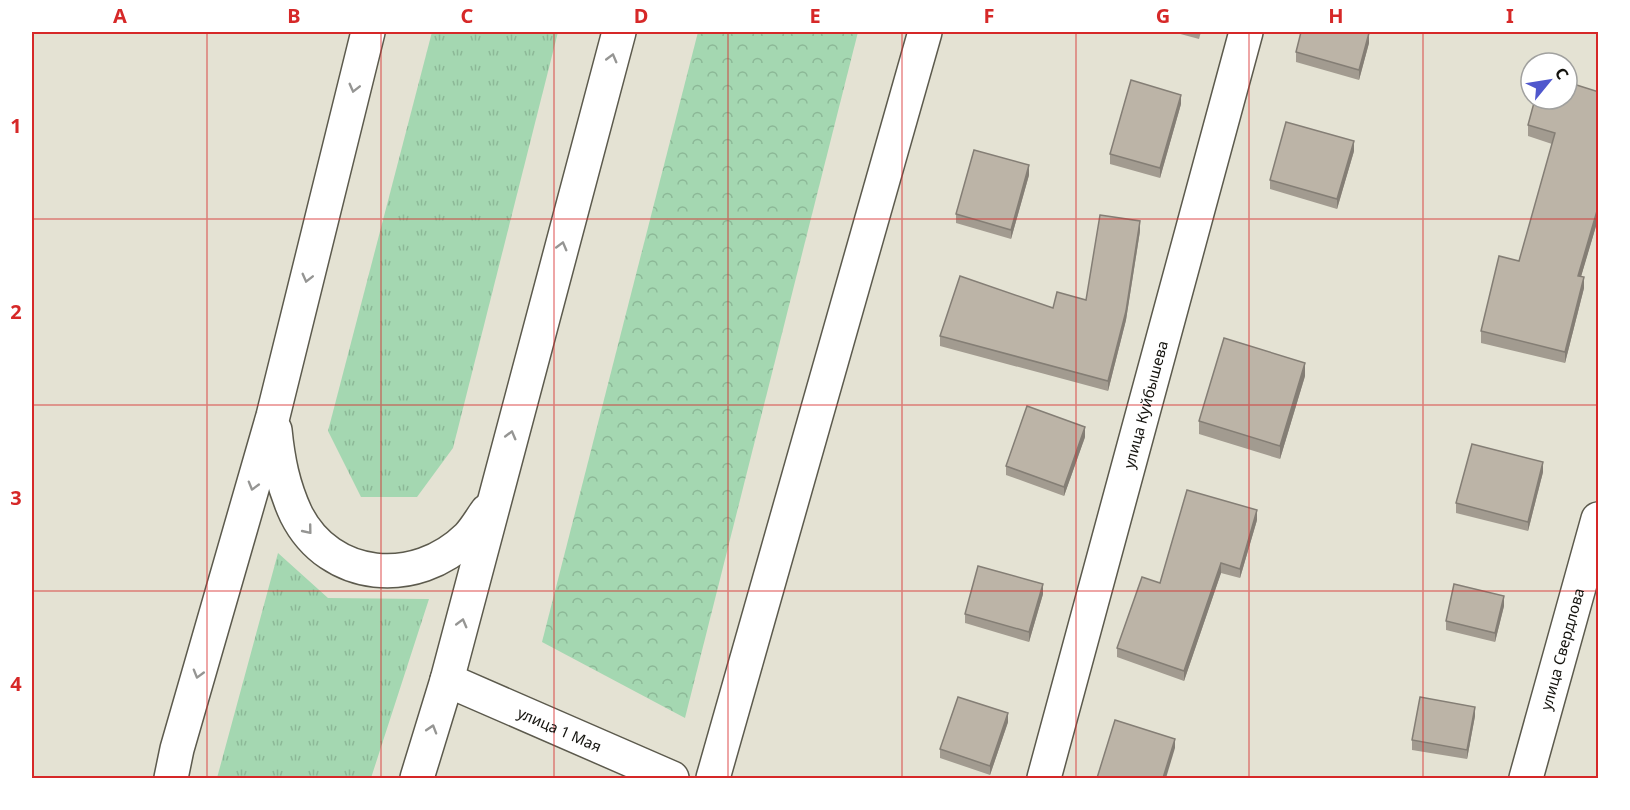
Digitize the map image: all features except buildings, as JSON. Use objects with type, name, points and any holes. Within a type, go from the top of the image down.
[{"type":"street","points":[[171,778],[177,749],[273,416],[368,32]]},
{"type":"street","points":[[417,778],[447,680],[619,32]]},
{"type":"street","points":[[712,778],[925,32]]},
{"type":"street","name":"улица Куйбышева","points":[[1044,778],[1246,32]]},
{"type":"street","points":[[273,416],[279,472],[297,516],[326,552],[362,570],[404,572],[439,557],[468,537],[493,503]]},
{"type":"street","name":"улица Свердлова","points":[[1526,778],[1599,519]]},
{"type":"street","name":"улица 1 Мая","points":[[447,680],[672,778]]},
{"type":"green space","points":[[432,32],[558,32],[453,448],[417,497],[361,497],[328,431]]},
{"type":"green space","points":[[698,32],[858,32],[685,718],[542,642]]},
{"type":"green space","points":[[278,553],[328,598],[429,599],[371,778],[217,778]]}]
